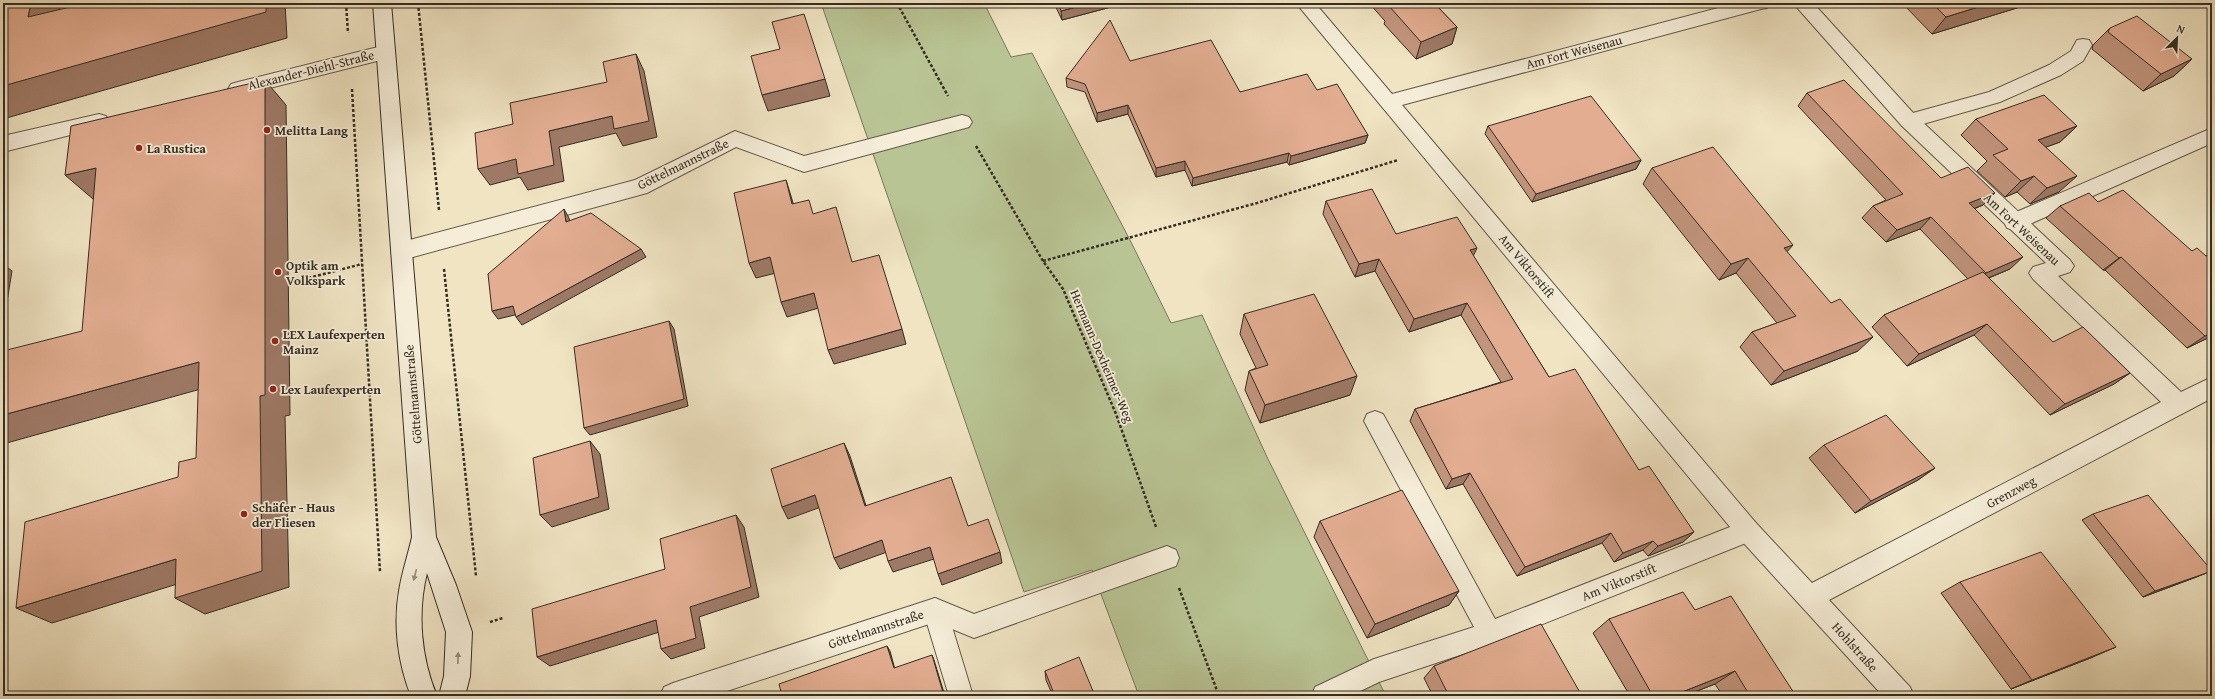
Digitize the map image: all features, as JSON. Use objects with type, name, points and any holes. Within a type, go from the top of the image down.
[{"type":"street","name":"Göttelmannstraße","points":[[382,3],[424,537],[411,592],[411,647],[419,687],[424,696]]},
{"type":"street","name":"Am Viktorstift","points":[[1305,3],[1748,531],[1810,597]]},
{"type":"street","name":"Am Fort Weisenau","points":[[1388,102],[1761,3]]},
{"type":"street","name":"Am Fort Weisenau","points":[[1802,3],[1909,121],[2014,222],[2063,266],[2040,273],[2178,404]]},
{"type":"street","name":"Alexander-Diehl-Straße","points":[[221,93],[386,52]]},
{"type":"street","points":[[3,144],[120,116]]},
{"type":"street","name":"Göttelmannstraße","points":[[402,251],[640,187],[735,139],[804,164],[962,122]]},
{"type":"street","name":"Grenzweg","points":[[1810,597],[2212,387]]},
{"type":"street","name":"Göttelmannstraße","points":[[424,537],[444,585],[459,632],[457,676],[452,696]]},
{"type":"street","name":"Göttelmannstraße","points":[[673,696],[935,610],[974,626],[1167,558]]},
{"type":"street","name":"Hohlstraße","points":[[1810,597],[1901,696]]},
{"type":"lane","points":[[1909,121],[1994,97],[2056,70],[2077,56],[2082,45]]},
{"type":"lane","points":[[2014,222],[2212,136]]},
{"type":"lane","points":[[1375,421],[1490,633]]},
{"type":"lane","name":"Am Viktorstift","points":[[1324,696],[1374,671],[1490,633],[1748,531]]},
{"type":"lane","points":[[935,610],[961,696]]},
{"type":"path","points":[[346,3],[347,24]]},
{"type":"path","points":[[418,3],[439,214]]},
{"type":"path","name":"Hermann-Dexheimer-Weg","points":[[897,3],[962,122],[1043,261],[1063,289],[1103,384],[1219,696]]},
{"type":"path","points":[[352,94],[380,575]]},
{"type":"path","points":[[1043,261],[1257,203],[1403,158]]},
{"type":"path","points":[[444,260],[476,577]]},
{"type":"path","points":[[289,283],[362,264]]},
{"type":"green space","points":[[821,3],[984,3],[1011,57],[1032,53],[1131,242],[1171,323],[1202,315],[1267,457],[1386,696],[1139,696],[1092,570],[1024,592]]},
{"type":"building","points":[[3,3],[31,3],[28,17],[87,3],[266,3],[266,12],[3,86]]},
{"type":"building","points":[[1058,3],[1092,3],[1061,11]]},
{"type":"building","points":[[1389,3],[1434,3],[1457,27],[1421,42],[1389,6],[1391,5]]},
{"type":"building","points":[[1932,3],[1991,3],[1946,17]]},
{"type":"building","points":[[804,14],[825,79],[762,95],[751,56],[780,49],[772,22]]},
{"type":"building","points":[[2137,16],[2192,59],[2161,74],[2108,32],[2110,28]]},
{"type":"building","points":[[1110,20],[1130,61],[1211,40],[1240,92],[1307,74],[1317,90],[1337,84],[1368,135],[1291,156],[1289,153],[1193,178],[1185,161],[1156,168],[1128,105],[1097,113],[1085,84],[1066,78]]},
{"type":"building","points":[[636,54],[649,121],[614,129],[612,116],[549,131],[554,165],[518,174],[516,159],[478,169],[475,133],[513,124],[510,103],[607,82],[603,62]]},
{"type":"building","points":[[265,80],[265,395],[260,396],[262,571],[175,598],[176,559],[16,608],[25,522],[178,477],[179,462],[196,458],[199,362],[3,415],[3,351],[82,331],[96,168],[65,175],[71,126]]},
{"type":"building","points":[[1844,80],[1941,178],[1968,167],[1995,193],[1969,203],[2023,257],[1986,273],[1931,217],[1897,230],[1873,206],[1903,194],[1807,93]]},
{"type":"building","points":[[2044,95],[2077,126],[2038,140],[2077,176],[2047,188],[2034,176],[2021,181],[1993,155],[2008,149],[1976,119]]},
{"type":"building","points":[[1591,96],[1641,160],[1536,194],[1488,126]]},
{"type":"building","points":[[1713,147],[1793,245],[1784,248],[1831,303],[1840,299],[1873,337],[1784,371],[1752,332],[1796,316],[1748,258],[1731,264],[1652,168]]},
{"type":"building","points":[[786,180],[792,204],[809,200],[813,214],[836,207],[852,262],[879,255],[902,329],[828,350],[814,293],[781,302],[770,257],[749,263],[734,193]]},
{"type":"building","points":[[1372,189],[1396,234],[1457,217],[1477,248],[1470,250],[1549,377],[1575,369],[1639,470],[1649,466],[1694,532],[1658,546],[1653,541],[1623,553],[1611,533],[1525,567],[1470,473],[1452,479],[1415,409],[1513,379],[1467,303],[1414,319],[1379,259],[1359,264],[1326,201]]},
{"type":"building","points":[[2123,190],[2192,251],[2197,248],[2206,256],[2212,253],[2212,333],[2205,336],[2121,257],[2119,258],[2060,206],[2089,193],[2098,202]]},
{"type":"building","points":[[564,209],[566,222],[591,213],[641,249],[516,317],[513,306],[492,311],[488,274]]},
{"type":"building","points":[[1983,272],[2053,342],[2083,327],[2130,373],[2065,404],[1987,324],[1919,354],[1884,315]]},
{"type":"building","points":[[1314,294],[1357,376],[1265,405],[1249,371],[1268,365],[1244,314]]},
{"type":"building","points":[[669,321],[684,399],[584,428],[574,347]]},
{"type":"building","points":[[1886,415],[1935,468],[1871,501],[1824,445]]},
{"type":"building","points":[[590,441],[599,497],[540,515],[533,458]]},
{"type":"building","points":[[844,443],[865,506],[951,477],[968,526],[988,519],[1000,552],[938,574],[930,547],[888,561],[882,540],[834,558],[815,495],[782,507],[771,469]]},
{"type":"building","points":[[1402,490],[1459,591],[1375,624],[1320,521]]},
{"type":"building","points":[[2148,495],[2212,571],[2155,591],[2093,514]]},
{"type":"building","points":[[736,515],[751,587],[690,607],[696,638],[661,649],[656,620],[537,657],[532,609],[665,569],[660,539]]},
{"type":"building","points":[[2041,552],[2116,647],[2032,680],[1960,582]]},
{"type":"building","points":[[1683,592],[1695,610],[1731,596],[1796,696],[1750,696],[1735,671],[1672,696],[1653,696],[1609,619]]},
{"type":"building","points":[[1541,624],[1582,696],[1449,696],[1434,666]]},
{"type":"building","points":[[887,646],[894,668],[932,655],[944,696],[782,696],[779,684]]},
{"type":"building","points":[[1079,657],[1095,696],[1055,696],[1045,671]]},
{"type":"place","name":"Melitta Lang","points":[[267,130]]},
{"type":"place","name":"La Rustica","points":[[139,148]]},
{"type":"place","name":"Optik am Volkspark","points":[[278,272]]},
{"type":"place","name":"LEX Laufexperten Mainz","points":[[275,341]]},
{"type":"place","name":"Lex Laufexperten","points":[[273,389]]},
{"type":"place","name":"Schäfer - Haus der Fliesen","points":[[244,514]]}]
